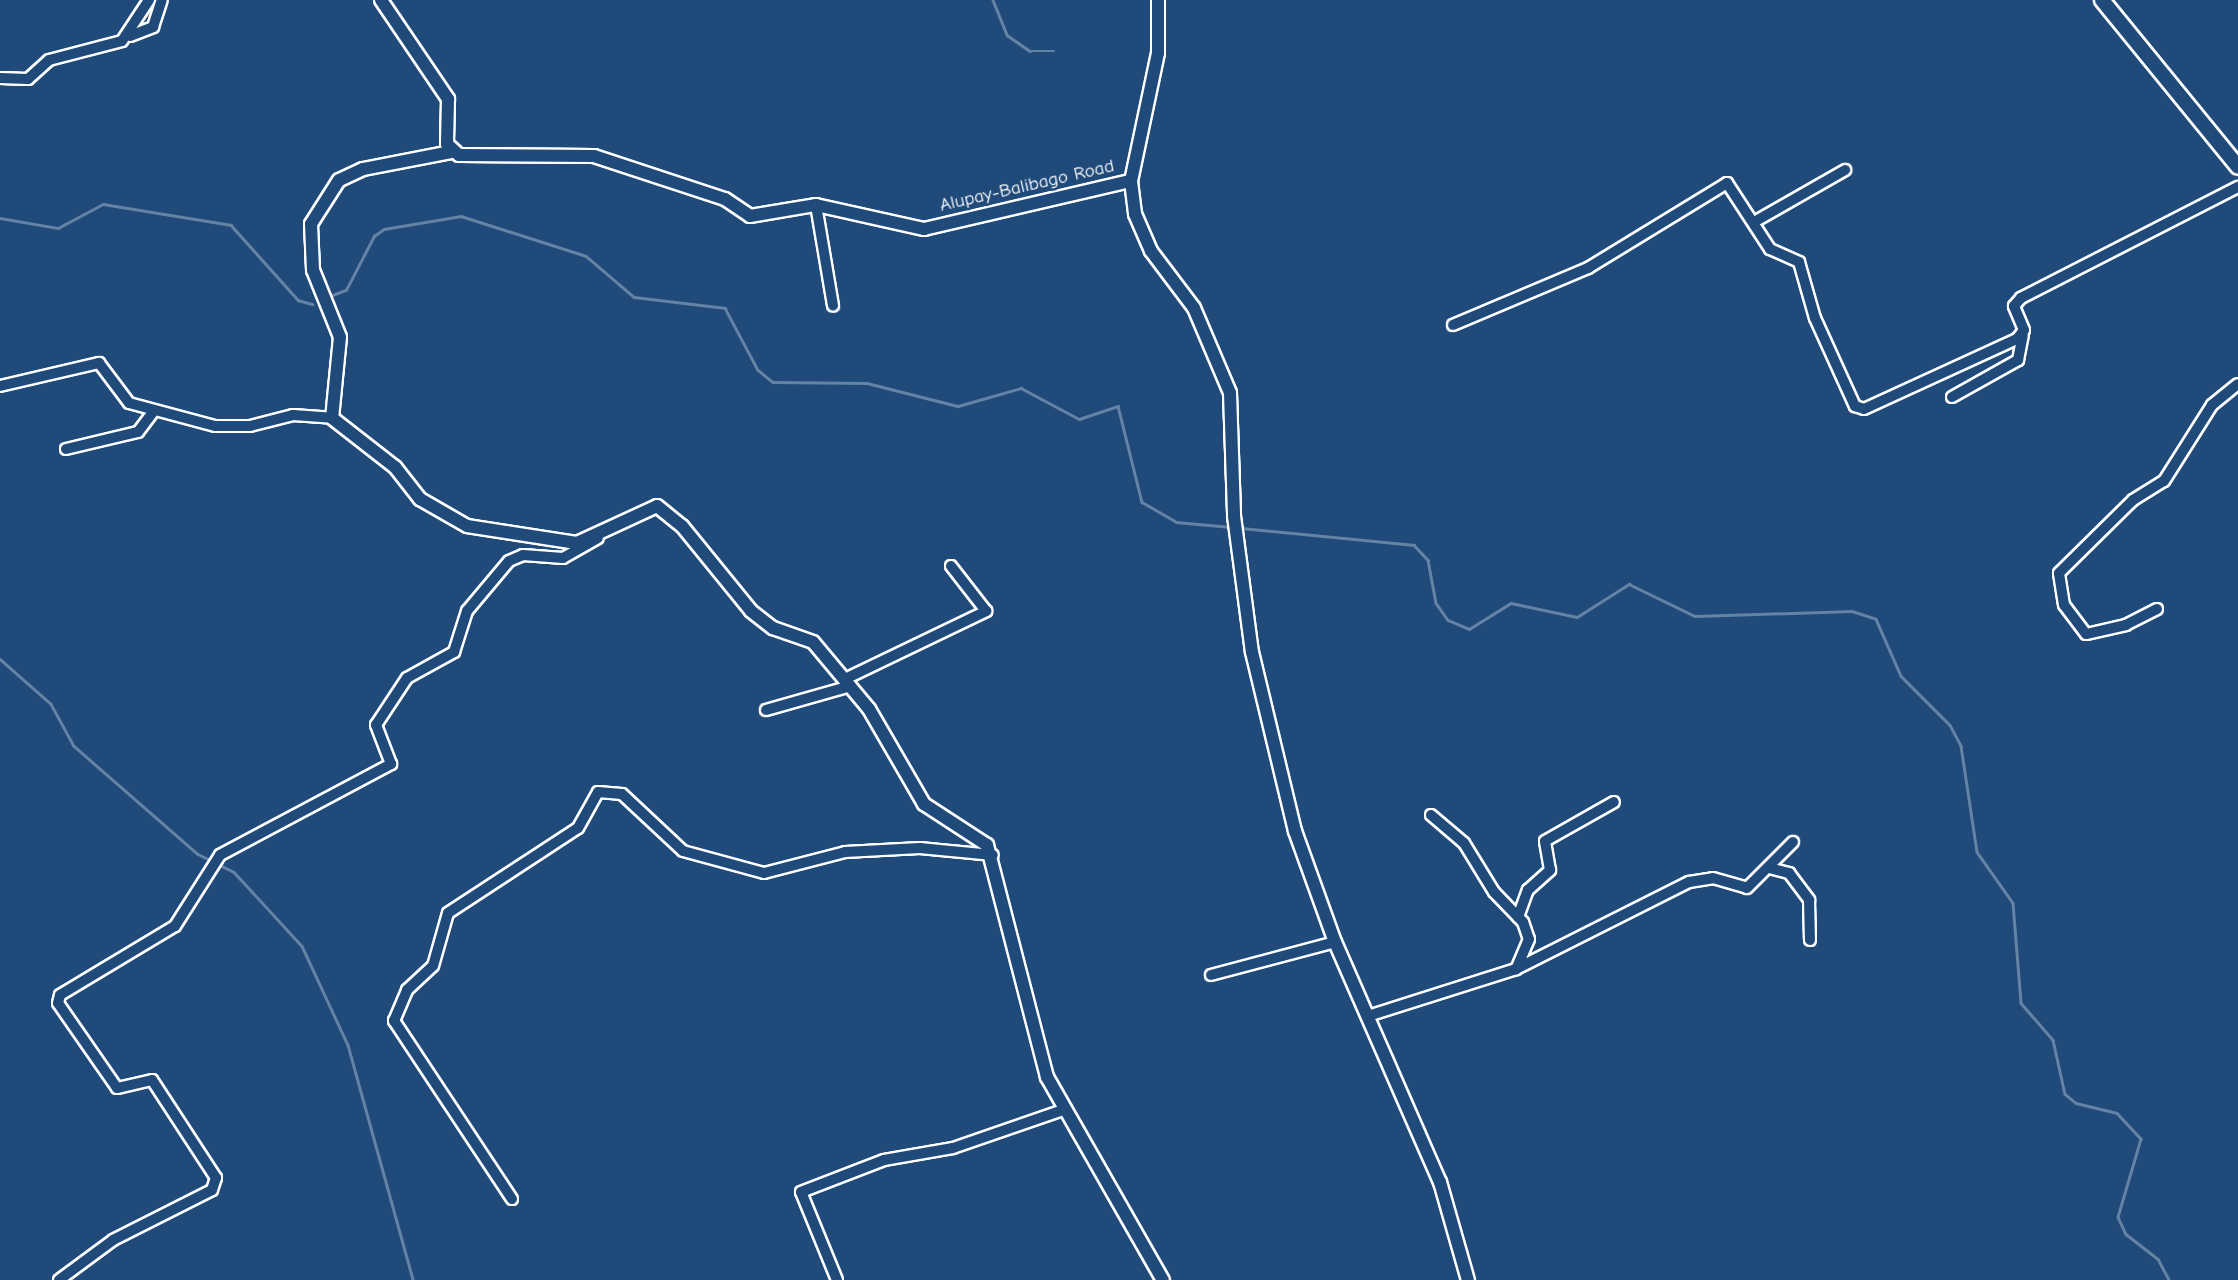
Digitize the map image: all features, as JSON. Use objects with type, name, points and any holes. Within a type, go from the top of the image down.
[{"type":"main road","points":[[2102,0],[2238,167]]},
{"type":"street","points":[[130,36],[149,0]]},
{"type":"street","points":[[0,78],[37,76],[49,60],[153,27],[162,0]]},
{"type":"street","points":[[381,0],[448,99],[451,152]]},
{"type":"street","points":[[1158,0],[1158,53],[1131,181],[1150,251],[1194,308],[1230,393],[1234,516],[1252,652],[1295,831],[1335,942],[1440,1182],[1468,1280]]},
{"type":"street","name":"Alupay-Balibago Road","points":[[332,418],[340,337],[313,270],[311,224],[340,180],[363,169],[451,152],[594,156],[725,199],[750,216],[816,205],[924,229],[1131,181]]},
{"type":"street","points":[[1754,222],[1845,170]]},
{"type":"street","points":[[1453,325],[1588,268],[1727,183],[1770,249],[1799,262],[1815,318],[1859,410],[2024,335]]},
{"type":"street","points":[[1952,397],[2018,360],[2024,335],[2014,306],[2021,298],[2238,187]]},
{"type":"street","points":[[816,205],[833,306]]},
{"type":"street","points":[[0,386],[99,363],[129,403],[154,411],[232,427],[293,415],[332,418],[451,520],[561,544],[610,529]]},
{"type":"street","points":[[2157,609],[2126,625],[2086,634],[2064,606],[2059,573],[2133,500],[2164,481],[2212,405],[2238,384]]},
{"type":"street","points":[[66,449],[138,432],[154,411]]},
{"type":"street","points":[[59,1280],[113,1240],[212,1190],[216,1178],[152,1080],[117,1088],[58,1003],[60,995],[175,926],[220,855],[391,764],[376,725],[407,678],[454,652],[467,611],[509,561],[523,555],[563,558],[610,529],[657,506],[682,526],[751,611],[774,628],[814,642],[848,683],[924,804],[937,818],[969,831],[993,855],[1047,1077],[1063,1110],[1163,1280]]},
{"type":"street","points":[[766,710],[848,683],[986,611],[951,566]]},
{"type":"street","points":[[512,1199],[394,1021],[407,990],[433,966],[448,913],[578,828],[598,792],[622,794],[683,851],[764,873],[845,852],[920,848],[993,855]]},
{"type":"street","points":[[1518,917],[1528,890],[1550,870],[1545,841],[1614,803]]},
{"type":"street","points":[[1431,815],[1464,843],[1518,917],[1529,939],[1516,969]]},
{"type":"street","points":[[1368,1016],[1516,969],[1689,882],[1713,878],[1747,888],[1793,842]]},
{"type":"street","points":[[1769,868],[1789,873],[1809,900],[1810,940]]},
{"type":"street","points":[[1211,975],[1335,942]]},
{"type":"street","points":[[836,1280],[801,1192],[884,1160],[953,1148],[1063,1110]]},
{"type":"waterway","points":[[993,0],[1007,35],[1030,51],[1054,51]]},
{"type":"waterway","points":[[0,218],[58,228],[103,204],[231,225],[298,300],[312,304]]},
{"type":"waterway","points":[[330,296],[346,290],[374,236],[384,229],[461,216],[586,256],[634,297],[725,308],[758,370],[773,382],[867,383],[958,406],[1021,388],[1079,419],[1118,406],[1142,502],[1176,522],[1231,527]]},
{"type":"waterway","points":[[1241,528],[1414,545],[1428,560],[1436,603],[1448,620],[1469,629],[1511,603],[1577,617],[1629,584],[1695,616],[1852,611],[1876,619],[1901,676],[1950,725],[1961,746],[1977,852],[2013,903],[2021,1003],[2053,1040],[2065,1094],[2076,1103],[2117,1113],[2141,1139],[2118,1217],[2126,1234],[2158,1259],[2169,1280]]},
{"type":"waterway","points":[[0,659],[51,704],[74,746],[198,854],[234,872],[302,946],[348,1045],[413,1280]]}]
